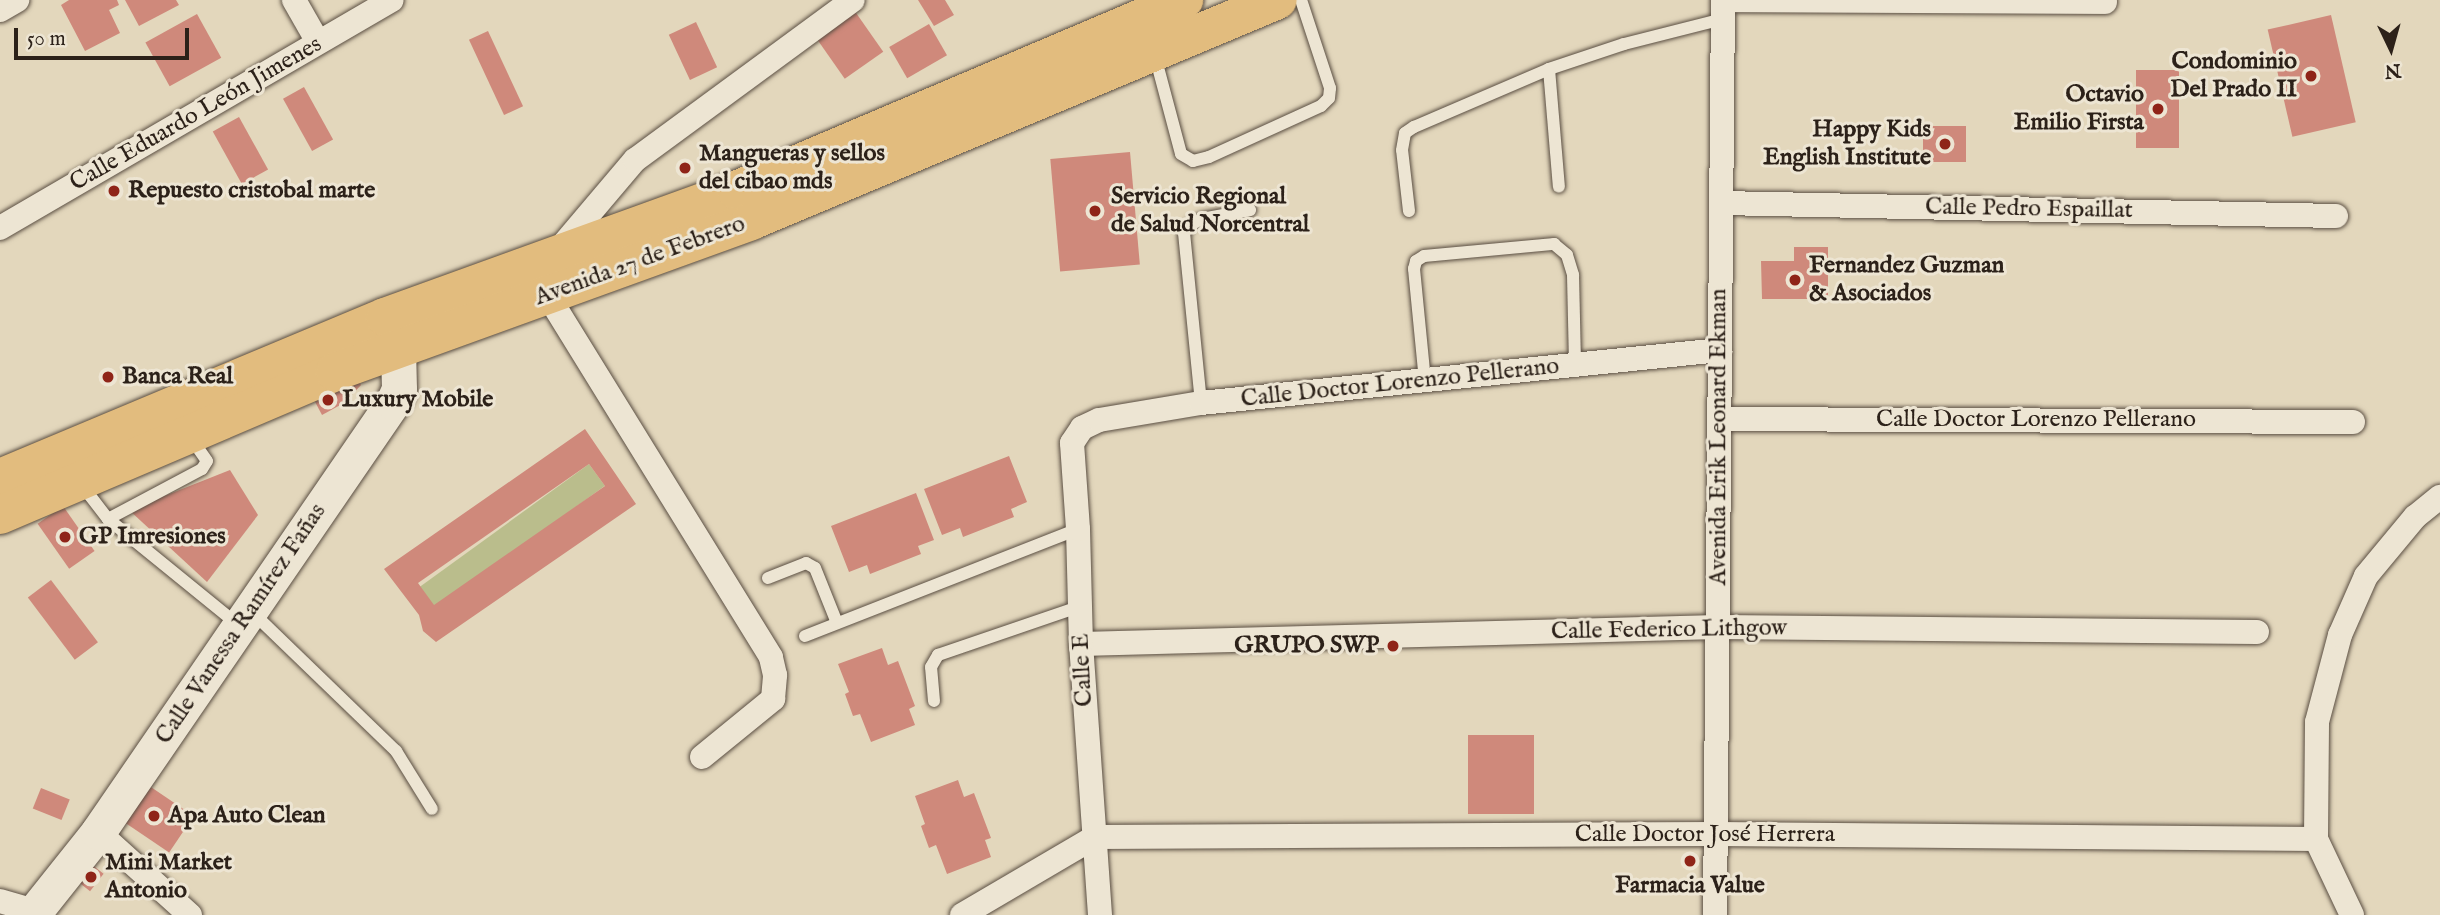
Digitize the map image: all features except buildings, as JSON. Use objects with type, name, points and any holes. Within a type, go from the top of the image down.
[{"type":"main road","name":"Avenida 27 de Febrero","points":[[0,478],[392,333],[556,253],[736,190],[1184,0]]},
{"type":"main road","name":"Avenida 27 de Febrero","points":[[0,515],[335,372],[392,333],[547,295],[751,221],[1279,0]]},
{"type":"street","points":[[0,10],[17,0]]},
{"type":"street","points":[[293,0],[318,42]]},
{"type":"street","name":"Calle Eduardo León Jimenes","points":[[0,228],[391,0]]},
{"type":"street","points":[[702,757],[772,699],[775,676],[771,657],[547,295],[556,253],[635,160],[853,0]]},
{"type":"street","points":[[1723,6],[2105,2]]},
{"type":"street","name":"Avenida Erik Leonard Ekman","points":[[1715,915],[1723,6]]},
{"type":"street","name":"Calle Pedro Espaillat","points":[[1721,203],[2336,216]]},
{"type":"street","name":"Calle Vanessa Ramírez Fañas","points":[[34,913],[98,832],[393,402],[399,389],[392,333]]},
{"type":"street","name":"Calle Doctor Lorenzo Pellerano","points":[[1082,428],[1099,420],[1201,404],[1720,350]]},
{"type":"street","name":"Calle Doctor Lorenzo Pellerano","points":[[1720,419],[2353,422]]},
{"type":"street","name":"Calle E","points":[[1082,428],[1072,443],[1078,529],[1081,644],[1100,915]]},
{"type":"street","points":[[2352,915],[2315,839],[2317,722],[2340,635],[2366,576],[2415,517],[2440,497]]},
{"type":"street","name":"Calle Federico Lithgow","points":[[1081,644],[1718,627],[2257,632]]},
{"type":"street","points":[[98,832],[190,915]]},
{"type":"street","name":"Calle Doctor José Herrera","points":[[1095,837],[1716,834],[2315,839]]},
{"type":"street","points":[[962,915],[1095,837]]},
{"type":"street","points":[[0,901],[34,913]]},
{"type":"lane","points":[[1154,52],[1181,154],[1193,161],[1209,157],[1321,106],[1329,97],[1330,88],[1301,0]]},
{"type":"lane","points":[[1409,211],[1402,150],[1405,133],[1414,127],[1549,69],[1723,6]]},
{"type":"lane","points":[[1549,69],[1559,187]]},
{"type":"lane","points":[[1201,404],[1184,233],[1190,225],[1202,219],[1250,211]]},
{"type":"lane","points":[[1425,381],[1414,269],[1416,261],[1423,256],[1554,244],[1566,255],[1573,275],[1575,365]]},
{"type":"lane","points":[[108,519],[202,470],[207,461],[189,434]]},
{"type":"lane","points":[[79,481],[108,519],[246,618],[396,751],[432,809]]},
{"type":"lane","points":[[805,636],[1078,529]]},
{"type":"lane","points":[[768,578],[806,563],[815,568],[837,623]]},
{"type":"lane","points":[[934,701],[931,667],[939,655],[1081,606]]},
{"type":"green space","points":[[589,464],[605,486],[436,609],[420,587]]},
{"type":"place","name":"Condominio Del Prado II","points":[[2311,76]]},
{"type":"place","name":"Octavio Emilio Firsta","points":[[2158,109]]},
{"type":"place","name":"Happy Kids English Institute","points":[[1945,144]]},
{"type":"place","name":"Mangueras y sellos del cibao mds","points":[[685,168]]},
{"type":"place","name":"Repuesto cristobal marte","points":[[114,191]]},
{"type":"place","name":"Servicio Regional de Salud Norcentral","points":[[1095,211]]},
{"type":"place","name":"Fernandez Guzman & Asociados","points":[[1795,280]]},
{"type":"place","name":"Banca Real","points":[[108,377]]},
{"type":"place","name":"Luxury Mobile","points":[[328,400]]},
{"type":"place","name":"GP Imresiones","points":[[65,537]]},
{"type":"place","name":"GRUPO SWP","points":[[1393,646]]},
{"type":"place","name":"Apa Auto Clean","points":[[154,816]]},
{"type":"place","name":"Farmacia Value","points":[[1690,861]]},
{"type":"place","name":"Mini Market Antonio","points":[[91,877]]}]
